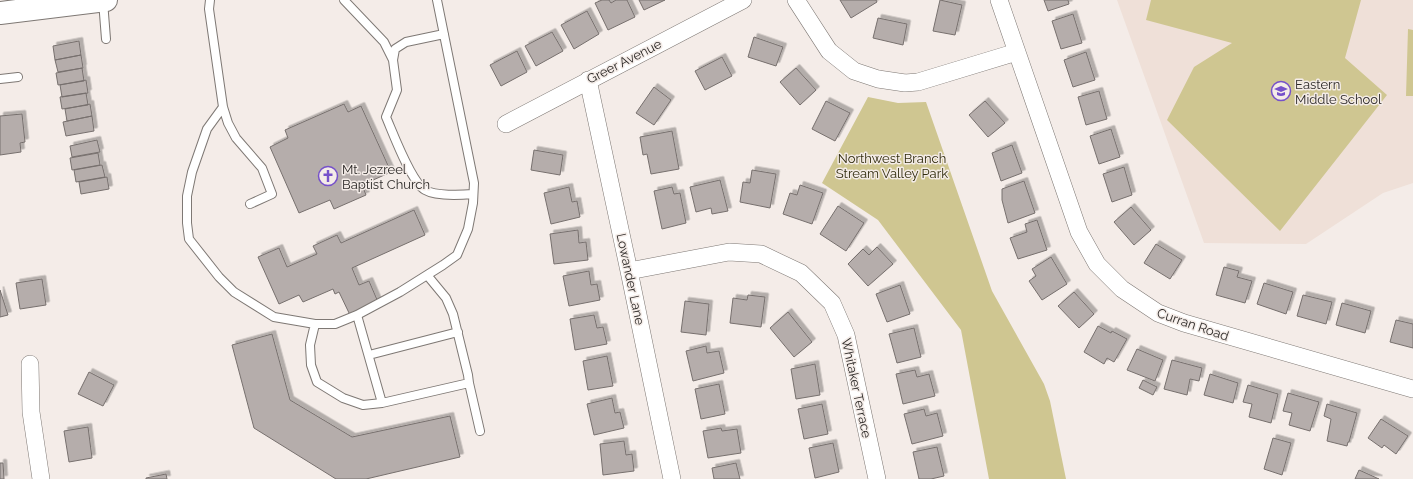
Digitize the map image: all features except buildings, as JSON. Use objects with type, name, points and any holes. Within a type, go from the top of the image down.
[{"type":"main road","points":[[0,13],[106,0]]},
{"type":"street","name":"Greer Avenue","points":[[506,124],[743,0]]},
{"type":"street","points":[[796,0],[829,51],[854,71],[878,79],[905,83],[918,82],[1017,52]]},
{"type":"street","name":"Curran Road","points":[[1000,0],[1080,232],[1098,264],[1122,289],[1158,313],[1184,323],[1413,389]]},
{"type":"street","name":"Lowander Lane","points":[[588,80],[672,479]]},
{"type":"street","name":"Whitaker Terrace","points":[[629,271],[729,252],[761,254],[801,273],[832,303],[846,335],[877,479]]},
{"type":"street","points":[[30,364],[31,412],[41,479]]},
{"type":"lane","points":[[103,0],[106,39]]},
{"type":"lane","points":[[210,0],[209,9],[223,107],[228,123],[236,138],[262,168],[272,194],[250,204]]},
{"type":"lane","points":[[344,0],[384,42],[393,60]]},
{"type":"lane","points":[[223,107],[208,129],[192,172],[187,196],[187,223],[189,239],[219,277],[234,292],[274,317],[315,324],[335,324],[357,315],[400,292],[457,255],[468,229],[473,203],[474,183],[437,0]]},
{"type":"lane","points":[[444,34],[406,42],[395,49],[393,60],[397,90],[386,117],[414,177],[424,190],[440,194],[473,194]]},
{"type":"lane","points":[[0,80],[18,77]]},
{"type":"lane","points":[[427,275],[446,298],[453,314],[480,431]]},
{"type":"lane","points":[[357,315],[382,403]]},
{"type":"lane","points":[[315,324],[310,345],[311,365],[317,382],[344,398],[363,405],[382,403],[469,383]]},
{"type":"lane","points":[[369,355],[458,332]]},
{"type":"shaded area","name":"Eastern Middle School","points":[[1117,0],[1413,0],[1413,183],[1383,193],[1306,244],[1204,243]]},
{"type":"green space","points":[[1151,0],[1361,0],[1345,58],[1387,95],[1280,231],[1167,120],[1194,67],[1232,43],[1146,20]]},
{"type":"green space","points":[[1408,29],[1413,30],[1413,96],[1406,96]]},
{"type":"green space","name":"Northwest Branch Stream Valley Park","points":[[868,97],[898,103],[926,102],[992,291],[1044,384],[1050,401],[1066,479],[989,479],[961,330],[878,220],[822,183]]},
{"type":"place","name":"Eastern Middle School","points":[[1281,91]]},
{"type":"place","name":"Mt. Jezreel Baptist Church","points":[[328,176]]}]
